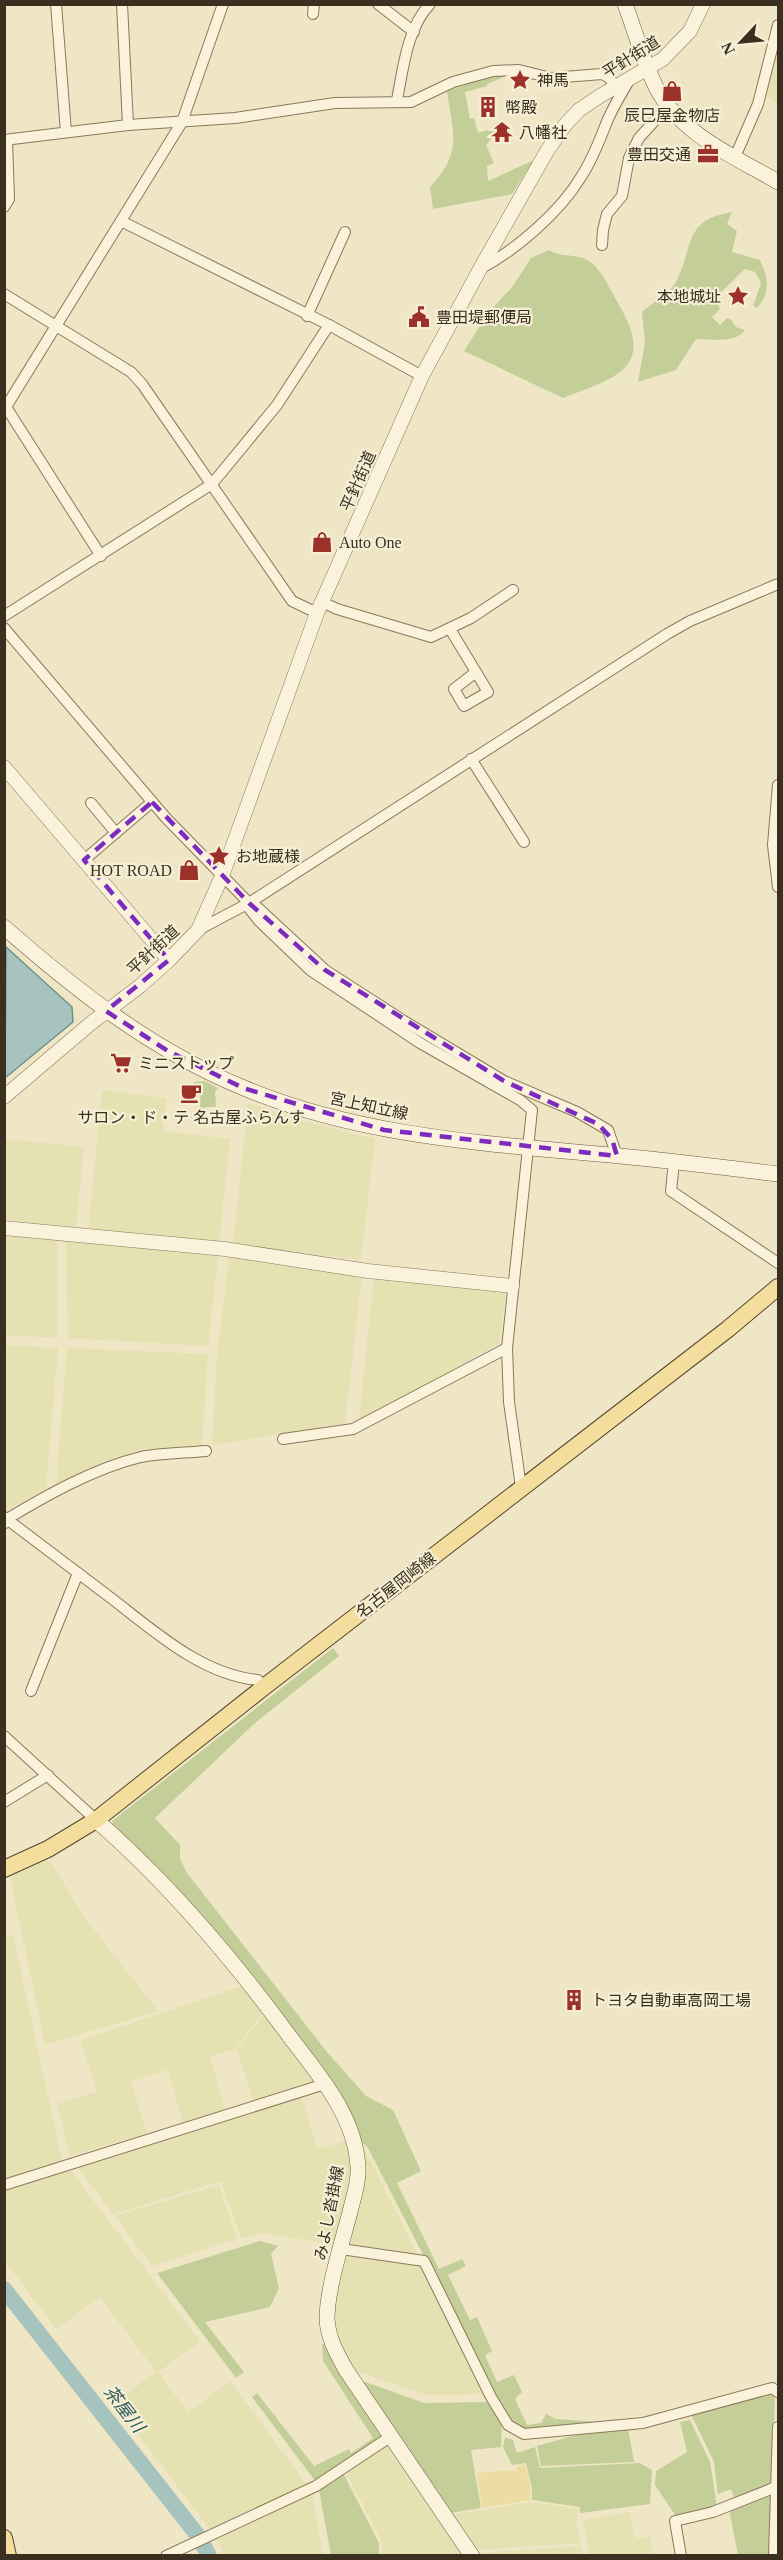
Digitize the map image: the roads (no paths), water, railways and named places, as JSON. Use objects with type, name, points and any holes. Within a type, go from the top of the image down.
[{"type":"main road","points":[[625,4],[656,87],[668,106],[707,142],[778,182]]},
{"type":"main road","name":"宮上知立線","points":[[6,931],[106,1011],[168,1051],[243,1088],[307,1111],[384,1130],[778,1174]]},
{"type":"main road","name":"名古屋岡崎線","points":[[4,1869],[48,1849],[96,1820],[521,1487],[728,1329],[778,1287]]},
{"type":"main road","name":"みよし沓掛線","points":[[96,1820],[164,1886],[230,1957],[325,2084],[345,2119],[355,2146],[358,2169],[330,2296],[327,2319],[330,2336],[346,2370],[472,2556]]},
{"type":"main road","points":[[4,2538],[8,2556]]},
{"type":"street","points":[[56,4],[66,132]]},
{"type":"street","points":[[122,4],[128,126]]},
{"type":"street","points":[[101,556],[5,408],[182,122],[224,4]]},
{"type":"street","points":[[378,4],[414,32]]},
{"type":"street","points":[[397,100],[414,32],[422,13],[430,4]]},
{"type":"street","name":"平針街道","points":[[4,1097],[169,960],[198,930],[222,876],[319,608],[422,376],[480,269],[547,151],[565,125],[579,110],[616,86],[649,69],[683,39],[695,22],[703,4]]},
{"type":"street","points":[[735,157],[758,104],[778,25]]},
{"type":"street","points":[[4,207],[9,199],[6,140],[128,126],[235,118],[335,104],[397,100],[411,102],[453,82],[493,71],[519,70],[551,78],[590,77],[602,74],[616,86]]},
{"type":"street","points":[[480,269],[497,260],[535,229],[570,193],[587,168],[604,135],[607,121],[630,79]]},
{"type":"street","points":[[602,245],[607,214],[622,196],[629,158],[639,138],[668,106]]},
{"type":"street","points":[[121,221],[329,326],[422,376]]},
{"type":"street","points":[[307,316],[345,232]]},
{"type":"street","points":[[4,294],[131,372],[142,384],[292,602],[337,609],[432,637],[471,618],[513,590]]},
{"type":"street","points":[[4,616],[212,484],[277,405],[329,326]]},
{"type":"street","points":[[198,930],[249,903],[690,621],[778,585]]},
{"type":"street","points":[[4,628],[152,802],[249,903],[257,907],[325,970],[504,1081],[577,1112],[608,1130],[617,1156]]},
{"type":"street","points":[[450,628],[476,672]]},
{"type":"street","points":[[471,759],[524,842]]},
{"type":"street","points":[[4,767],[169,960]]},
{"type":"street","points":[[778,784],[773,844],[778,886]]},
{"type":"street","points":[[84,860],[152,802]]},
{"type":"street","points":[[91,803],[116,833]]},
{"type":"street","points":[[249,903],[249,908],[259,921],[310,970],[420,1043],[520,1100],[532,1110],[507,1348],[509,1402],[521,1487]]},
{"type":"street","points":[[674,1162],[671,1191],[778,1263]]},
{"type":"street","points":[[4,1228],[225,1249],[368,1271],[512,1286]]},
{"type":"street","points":[[283,1439],[353,1429],[507,1348]]},
{"type":"street","points":[[206,1451],[154,1455],[127,1461],[50,1494],[5,1520],[204,1664],[237,1678],[258,1680],[264,1687]]},
{"type":"street","points":[[31,1691],[78,1573]]},
{"type":"street","points":[[4,1736],[96,1820]]},
{"type":"street","points":[[4,1802],[48,1775]]},
{"type":"street","points":[[4,2185],[325,2084]]},
{"type":"street","points":[[341,2250],[424,2261],[491,2397],[508,2425],[524,2434],[644,2423],[772,2388],[778,2392]]},
{"type":"street","points":[[774,2556],[778,2427]]},
{"type":"street","points":[[166,2556],[316,2486],[390,2437]]},
{"type":"street","points":[[681,2556],[675,2521],[713,2512],[776,2487]]},
{"type":"water","points":[[6,947],[72,1007],[73,1022],[5,1078]]},
{"type":"waterway","name":"茶屋川","points":[[4,2289],[199,2537],[209,2556]]},
{"type":"place","name":"神馬","points":[[520,80]]},
{"type":"place","name":"辰巳屋金物店","points":[[672,91]]},
{"type":"place","name":"幣殿","points":[[488,107]]},
{"type":"place","name":"八幡社","points":[[502,132]]},
{"type":"place","name":"豊田交通","points":[[708,154]]},
{"type":"place","name":"本地城址","points":[[738,296]]},
{"type":"place","name":"豊田堤郵便局","points":[[419,317]]},
{"type":"place","name":"Auto One","points":[[322,542]]},
{"type":"place","name":"お地蔵様","points":[[219,856]]},
{"type":"place","name":"HOT ROAD","points":[[189,870]]},
{"type":"place","name":"ミニストップ","points":[[121,1063]]},
{"type":"place","name":"サロン・ド・テ 名古屋ふらんす","points":[[191,1093]]},
{"type":"place","name":"トヨタ自動車高岡工場","points":[[574,2000]]}]
